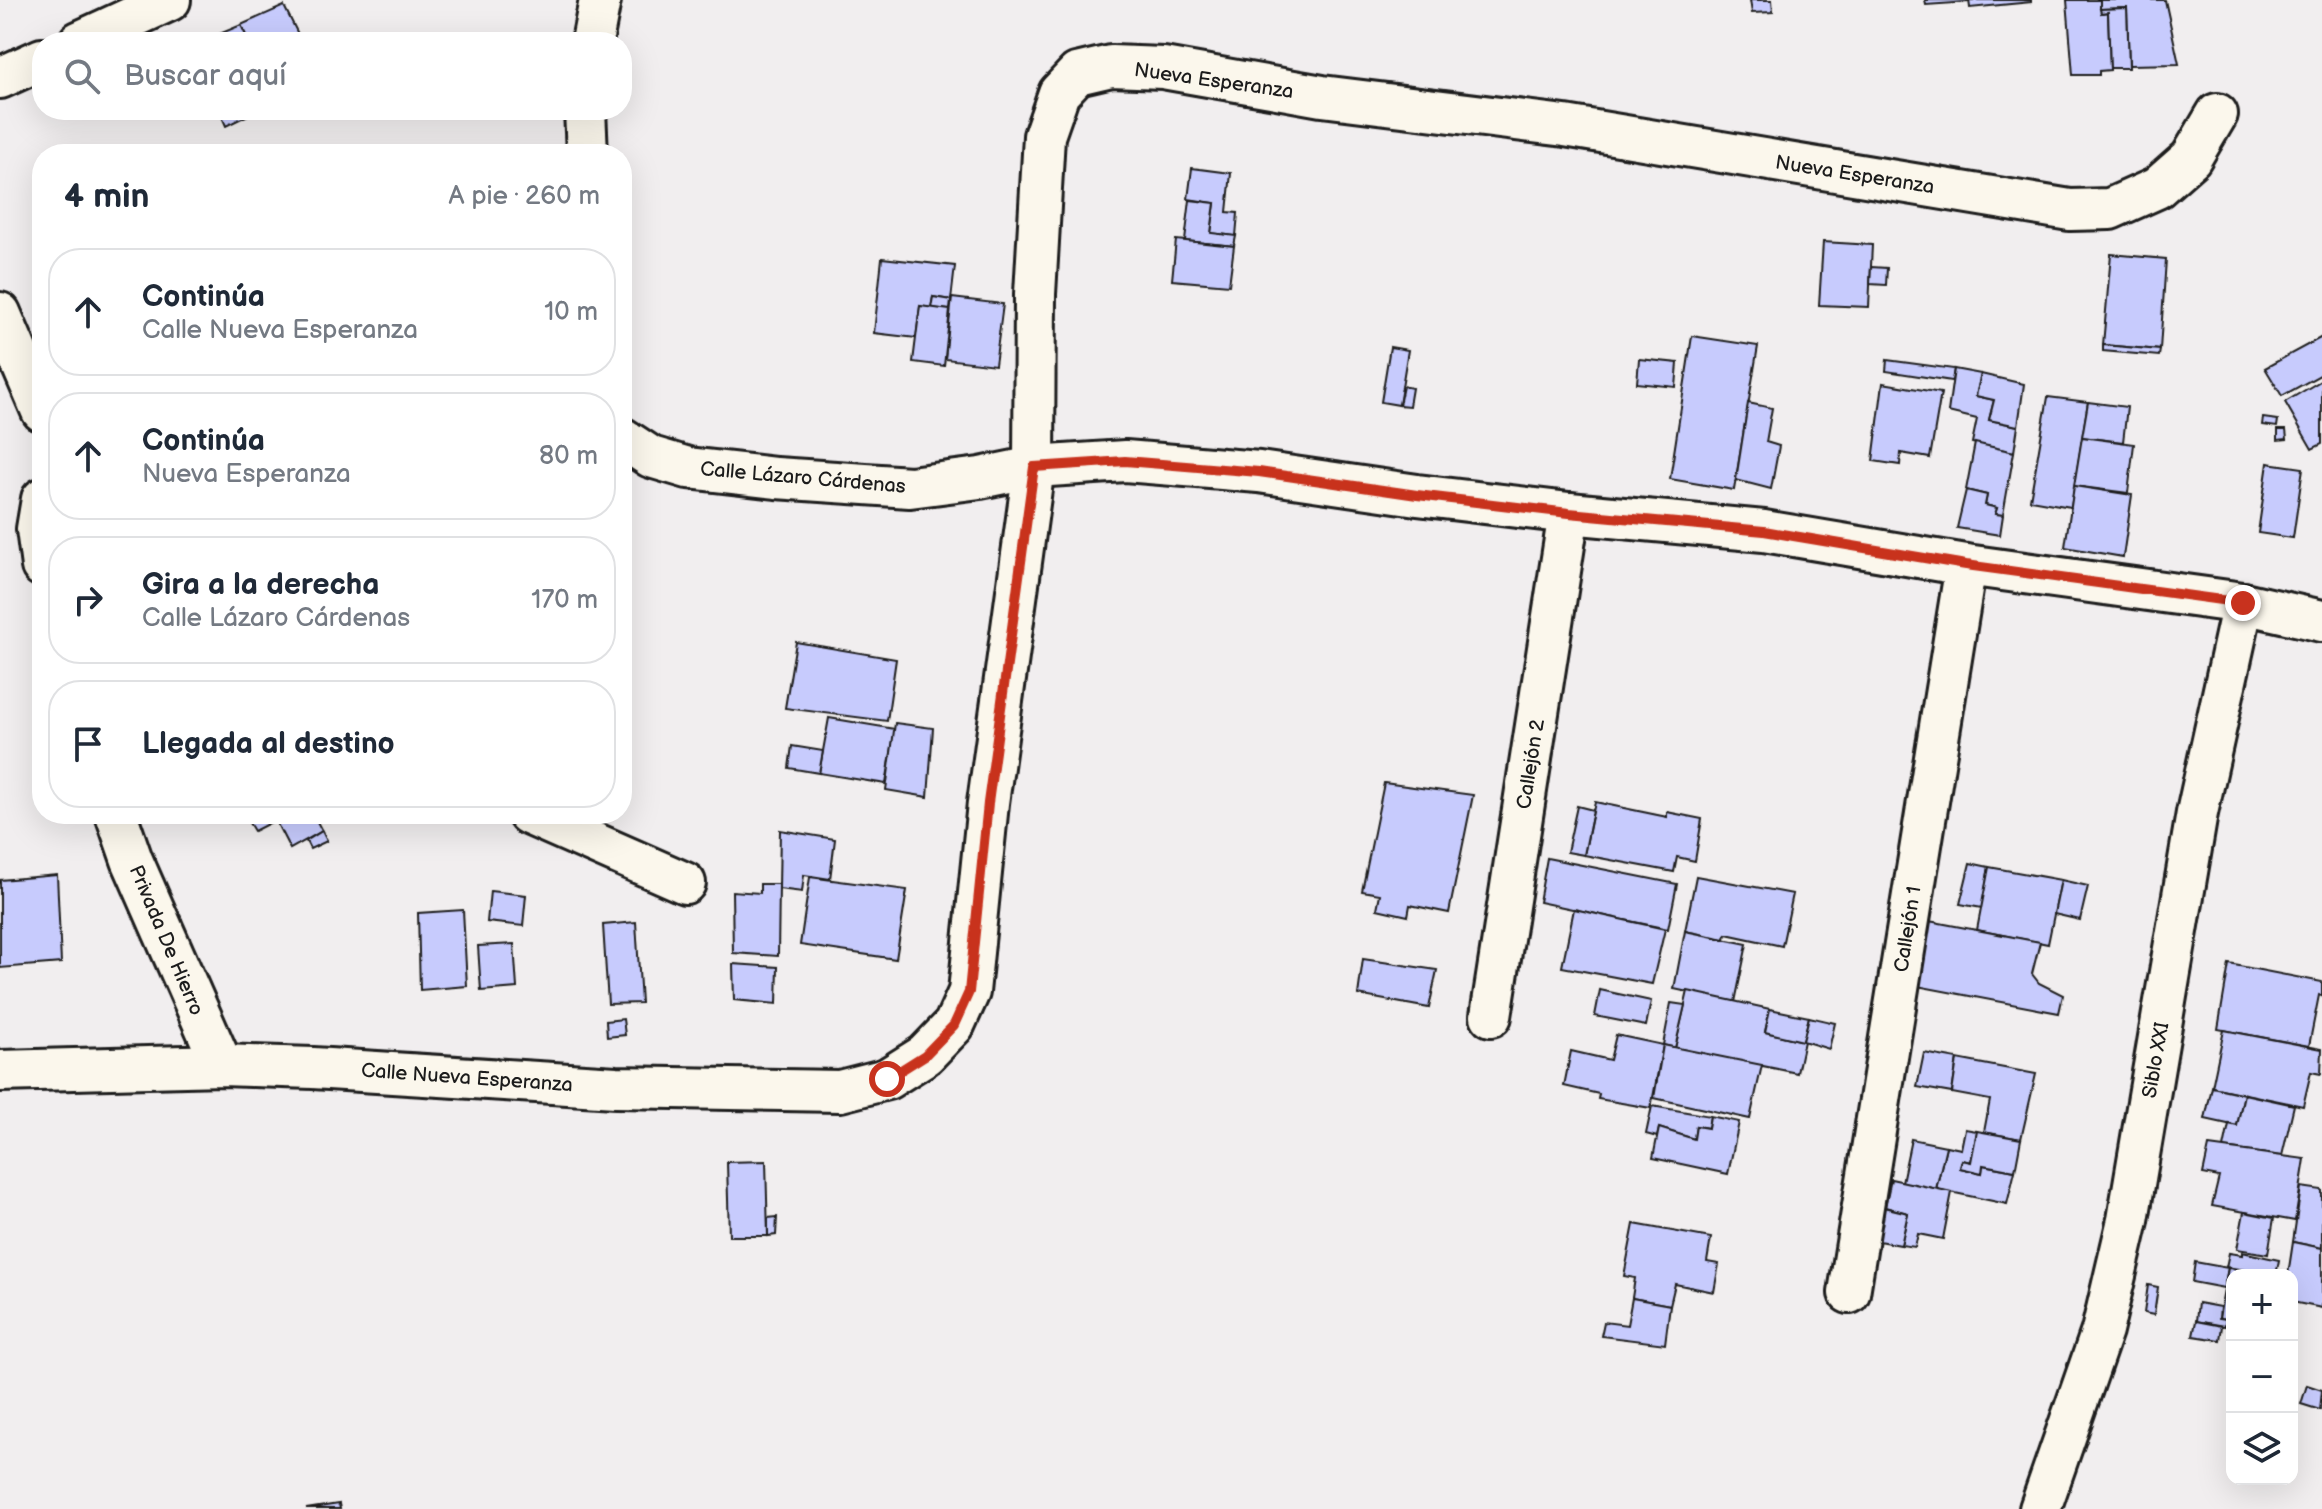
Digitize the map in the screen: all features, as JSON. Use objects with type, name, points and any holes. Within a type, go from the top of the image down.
[{"type":"street","points":[[101,32],[170,0]]},
{"type":"street","points":[[594,32],[600,0]]},
{"type":"street","points":[[0,78],[32,64]]},
{"type":"street","name":"Nueva Esperanza","points":[[925,1055],[954,1025],[969,992],[988,803],[1034,467],[1035,294],[1044,136],[1059,93],[1077,74],[1111,66],[1163,68],[1322,96],[1565,126],[2070,210],[2110,209],[2157,188],[2191,158],[2217,114]]},
{"type":"street","points":[[585,120],[587,144]]},
{"type":"street","points":[[0,313],[32,388]]},
{"type":"street","name":"Calle Lázaro Cárdenas","points":[[632,445],[651,457],[688,468],[776,478],[910,487],[1034,467],[1125,461],[1259,472],[1569,513],[1764,531],[1966,565],[2243,603],[2322,621]]},
{"type":"street","name":"Callejón 2","points":[[1491,1016],[1569,513]]},
{"type":"street","name":"Callejón 1","points":[[1849,1293],[1966,565]]},
{"type":"street","name":"Siblo XXI","points":[[2040,1509],[2102,1331],[2128,1220],[2197,813],[2243,603]]},
{"type":"street","name":"Privada De Hierro","points":[[119,824],[132,860],[222,1065]]},
{"type":"street","points":[[551,824],[685,883]]},
{"type":"street","name":"Calle Nueva Esperanza","points":[[0,1071],[222,1065],[343,1069],[616,1087],[840,1091],[887,1079],[925,1055]]},
{"type":"building","points":[[1750,0],[1772,0],[1773,12],[1752,13]]},
{"type":"building","points":[[1925,0],[1969,0],[1969,2],[1926,5]]},
{"type":"building","points":[[1969,0],[2031,0],[2031,2],[1970,8]]},
{"type":"building","points":[[2067,0],[2100,0],[2101,13],[2108,12],[2110,70],[2099,71],[2099,75],[2073,75]]},
{"type":"building","points":[[2100,0],[2165,0],[2179,64],[2129,65],[2127,8],[2100,9]]},
{"type":"building","points":[[284,6],[297,32],[244,32],[241,25]]},
{"type":"building","points":[[2127,8],[2129,68],[2110,68],[2108,12],[2101,13],[2100,9]]},
{"type":"building","points":[[241,25],[244,32],[224,32]]},
{"type":"building","points":[[223,120],[238,120],[226,126]]},
{"type":"building","points":[[1192,168],[1231,173],[1227,212],[1238,213],[1236,236],[1211,233],[1215,203],[1188,199]]},
{"type":"building","points":[[1190,200],[1215,203],[1211,233],[1236,236],[1234,246],[1185,241]]},
{"type":"building","points":[[1176,240],[1234,246],[1229,285],[1172,280]]},
{"type":"building","points":[[1823,242],[1872,245],[1869,307],[1819,305]]},
{"type":"building","points":[[2111,254],[2166,259],[2160,350],[2103,345]]},
{"type":"building","points":[[882,258],[955,266],[951,300],[933,297],[931,308],[920,306],[916,338],[874,333]]},
{"type":"building","points":[[1871,267],[1887,268],[1886,285],[1870,284]]},
{"type":"building","points":[[933,297],[951,300],[950,310],[931,308]]},
{"type":"building","points":[[952,298],[1003,304],[995,365],[945,359]]},
{"type":"building","points":[[920,306],[950,310],[944,366],[913,362]]},
{"type":"building","points":[[1692,336],[1758,346],[1734,490],[1670,479]]},
{"type":"building","points":[[2322,337],[2322,374],[2282,396],[2265,368]]},
{"type":"building","points":[[2103,345],[2160,350],[2159,356],[2103,351]]},
{"type":"building","points":[[1390,347],[1408,350],[1399,405],[1381,402]]},
{"type":"building","points":[[1639,359],[1678,363],[1676,387],[1637,383]]},
{"type":"building","points":[[1887,360],[1954,369],[1952,381],[1886,371]]},
{"type":"building","points":[[1954,369],[1981,374],[1976,396],[1994,400],[1989,420],[2018,426],[2014,452],[1972,443],[1977,419],[1948,412]]},
{"type":"building","points":[[1981,374],[2024,384],[2018,426],[1989,420],[1994,400],[1976,396]]},
{"type":"building","points":[[2322,380],[2322,444],[2312,449],[2285,402]]},
{"type":"building","points":[[1883,383],[1941,393],[1930,458],[1901,453],[1900,465],[1873,461]]},
{"type":"building","points":[[1403,386],[1412,388],[1409,406],[1399,405]]},
{"type":"building","points":[[2048,397],[2088,402],[2071,507],[2030,500]]},
{"type":"building","points":[[2088,402],[2127,407],[2123,442],[2082,437]]},
{"type":"building","points":[[1748,403],[1772,408],[1766,442],[1779,446],[1771,489],[1736,480]]},
{"type":"building","points":[[2263,418],[2278,420],[2277,427],[2262,425]]},
{"type":"building","points":[[2278,430],[2286,430],[2287,439],[2278,440]]},
{"type":"building","points":[[2082,437],[2134,444],[2128,493],[2074,486]]},
{"type":"building","points":[[1975,443],[2014,452],[2003,515],[1995,514],[1997,508],[1985,505],[1987,495],[1966,490]]},
{"type":"building","points":[[2268,463],[2303,468],[2293,538],[2258,533]]},
{"type":"building","points":[[2074,486],[2132,495],[2123,557],[2065,547]]},
{"type":"building","points":[[1966,490],[1987,495],[1985,505],[1997,508],[1995,514],[2003,515],[2000,535],[1957,528]]},
{"type":"building","points":[[796,642],[896,659],[887,721],[785,708]]},
{"type":"building","points":[[829,718],[895,729],[886,784],[819,773]]},
{"type":"building","points":[[895,723],[933,728],[928,797],[886,790]]},
{"type":"building","points":[[792,746],[823,751],[819,773],[789,768]]},
{"type":"building","points":[[1384,783],[1473,795],[1449,913],[1410,905],[1408,916],[1377,909],[1380,894],[1362,891]]},
{"type":"building","points":[[1595,802],[1667,817],[1667,812],[1702,819],[1695,861],[1677,857],[1674,872],[1584,855]]},
{"type":"building","points":[[1577,806],[1593,810],[1584,855],[1567,852]]},
{"type":"building","points":[[250,824],[268,824],[254,831]]},
{"type":"building","points":[[277,824],[318,824],[322,831],[290,849]]},
{"type":"building","points":[[780,830],[835,839],[830,879],[804,875],[802,892],[779,889]]},
{"type":"building","points":[[322,831],[327,841],[310,849],[306,841]]},
{"type":"building","points":[[1547,858],[1677,884],[1668,929],[1539,902]]},
{"type":"building","points":[[1970,863],[1989,867],[1982,908],[1960,904]]},
{"type":"building","points":[[1989,867],[2061,880],[2048,944],[1977,930]]},
{"type":"building","points":[[57,875],[61,963],[0,968],[0,880]]},
{"type":"building","points":[[1696,876],[1793,894],[1782,946],[1726,934],[1725,939],[1685,931]]},
{"type":"building","points":[[810,877],[907,890],[896,959],[800,945]]},
{"type":"building","points":[[2061,880],[2088,886],[2080,920],[2054,914]]},
{"type":"building","points":[[760,884],[779,884],[778,956],[733,953],[732,891],[760,893]]},
{"type":"building","points":[[490,891],[526,895],[523,926],[487,922]]},
{"type":"building","points":[[1574,909],[1665,929],[1652,984],[1562,967]]},
{"type":"building","points":[[463,910],[467,986],[420,990],[418,913]]},
{"type":"building","points":[[1929,921],[2040,942],[2032,974],[2039,983],[2063,995],[2059,1013],[1917,986]]},
{"type":"building","points":[[636,922],[641,1003],[608,1004],[603,925]]},
{"type":"building","points":[[1685,931],[1747,944],[1735,1002],[1674,989]]},
{"type":"building","points":[[514,944],[517,988],[481,991],[478,946]]},
{"type":"building","points":[[1363,959],[1437,970],[1429,1008],[1358,995]]},
{"type":"building","points":[[733,964],[778,967],[777,1004],[734,1000]]},
{"type":"building","points":[[2229,964],[2322,982],[2322,996],[2319,995],[2309,1046],[2218,1029]]},
{"type":"building","points":[[1600,990],[1651,1001],[1646,1026],[1595,1016]]},
{"type":"building","points":[[1688,991],[1770,1009],[1765,1032],[1804,1041],[1797,1073],[1675,1048]]},
{"type":"building","points":[[1671,1003],[1685,1005],[1675,1048],[1663,1045]]},
{"type":"building","points":[[1770,1009],[1809,1017],[1803,1041],[1765,1032]]},
{"type":"building","points":[[1809,1017],[1835,1023],[1829,1049],[1803,1041]]},
{"type":"building","points":[[623,1019],[625,1035],[607,1037],[606,1021]]},
{"type":"building","points":[[2224,1030],[2322,1049],[2321,1074],[2311,1072],[2303,1106],[2212,1087]]},
{"type":"building","points":[[1616,1035],[1663,1045],[1651,1108],[1598,1099],[1599,1094],[1564,1086],[1571,1051],[1610,1060]]},
{"type":"building","points":[[1663,1045],[1762,1065],[1750,1119],[1654,1098]]},
{"type":"building","points":[[1924,1053],[1957,1059],[1952,1093],[1917,1087]]},
{"type":"building","points":[[1957,1059],[2036,1074],[2021,1139],[1984,1132],[1990,1100],[1952,1093]]},
{"type":"building","points":[[2212,1087],[2244,1094],[2237,1126],[2205,1119]]},
{"type":"building","points":[[2244,1094],[2294,1105],[2282,1156],[2224,1148],[2229,1124],[2237,1126]]},
{"type":"building","points":[[1652,1106],[1710,1116],[1708,1128],[1696,1126],[1694,1139],[1659,1128],[1657,1137],[1646,1134]]},
{"type":"building","points":[[1710,1116],[1739,1122],[1728,1174],[1653,1158],[1659,1128],[1694,1139],[1696,1126],[1708,1128]]},
{"type":"building","points":[[1965,1129],[1977,1131],[1971,1162],[1962,1160],[1960,1168],[1982,1173],[1983,1165],[2015,1171],[2007,1204],[1936,1189],[1946,1146],[1961,1149]]},
{"type":"building","points":[[1977,1131],[2021,1139],[2015,1171],[1983,1165],[1982,1173],[1960,1168],[1962,1160],[1971,1162]]},
{"type":"building","points":[[1911,1139],[1946,1146],[1936,1189],[1902,1182]]},
{"type":"building","points":[[2209,1146],[2305,1159],[2295,1221],[2212,1206],[2219,1177],[2203,1174]]},
{"type":"building","points":[[766,1161],[768,1236],[729,1236],[727,1162]]},
{"type":"building","points":[[1891,1179],[1952,1192],[1943,1239],[1918,1234],[1915,1247],[1901,1245],[1908,1213],[1885,1207]]},
{"type":"building","points":[[2301,1187],[2322,1190],[2322,1248],[2293,1242]]},
{"type":"building","points":[[1875,1205],[1908,1213],[1901,1245],[1867,1239]]},
{"type":"building","points":[[2244,1212],[2274,1218],[2268,1254],[2237,1249]]},
{"type":"building","points":[[777,1217],[776,1235],[768,1236],[768,1218]]},
{"type":"building","points":[[1634,1224],[1711,1238],[1707,1262],[1719,1264],[1714,1292],[1675,1284],[1670,1305],[1632,1298],[1635,1278],[1624,1276]]},
{"type":"building","points":[[2293,1242],[2322,1248],[2322,1308],[2298,1303],[2298,1269],[2289,1269]]},
{"type":"building","points":[[2242,1252],[2279,1260],[2277,1269],[2226,1267],[2229,1253],[2242,1255]]},
{"type":"building","points":[[2195,1262],[2228,1268],[2224,1288],[2192,1282]]},
{"type":"building","points":[[2226,1279],[2226,1319],[2219,1318]]},
{"type":"building","points":[[2148,1285],[2158,1287],[2154,1315],[2144,1313]]},
{"type":"building","points":[[1632,1298],[1670,1305],[1665,1344],[1601,1336],[1604,1322],[1627,1325]]},
{"type":"building","points":[[2198,1303],[2220,1307],[2219,1318],[2226,1319],[2225,1326],[2196,1321]]},
{"type":"building","points":[[2196,1321],[2222,1326],[2220,1340],[2193,1336]]},
{"type":"building","points":[[2307,1385],[2322,1390],[2320,1410],[2301,1404]]},
{"type":"building","points":[[339,1504],[340,1509],[306,1509]]},
{"type":"route","points":[[887,1079],[925,1055],[954,1025],[969,992],[988,803],[1034,467],[1125,461],[1259,472],[1569,513],[1764,531],[1966,565],[2243,603]]}]
